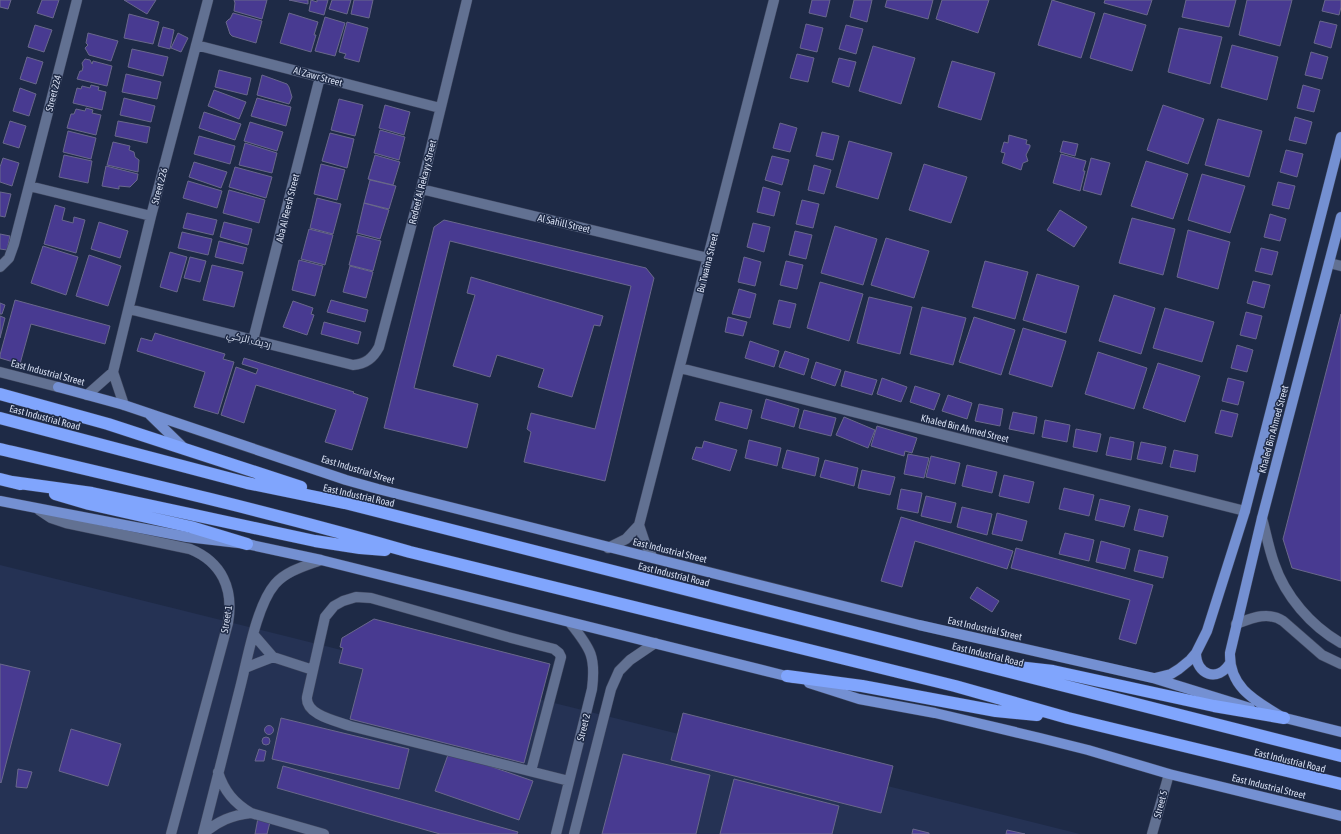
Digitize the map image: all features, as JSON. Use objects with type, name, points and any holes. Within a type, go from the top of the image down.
[{"type":"highway","points":[[0,394],[108,424],[345,503]]},
{"type":"highway","name":"East Industrial Road","points":[[0,418],[247,483],[345,503],[1341,756]]},
{"type":"highway","name":"East Industrial Road","points":[[0,449],[173,490],[362,538],[410,552],[954,686],[1068,718],[1341,784]]},
{"type":"highway","points":[[0,480],[92,493],[315,541],[360,548],[410,552]]},
{"type":"highway","points":[[12,482],[89,504],[191,527],[247,544]]},
{"type":"highway","points":[[958,659],[1052,671],[1214,706],[1284,718]]},
{"type":"highway","points":[[787,676],[862,686],[996,711],[1068,718]]},
{"type":"main road","name":"Khaled Bin Ahmed Street","points":[[1153,678],[1164,676],[1179,669],[1190,660],[1196,653],[1207,631],[1245,511],[1341,137]]},
{"type":"main road","name":"Khaled Bin Ahmed Street","points":[[1284,718],[1259,702],[1244,690],[1235,678],[1230,663],[1230,653],[1262,518],[1341,217]]},
{"type":"main road","name":"East Industrial Street","points":[[58,387],[124,405],[357,483],[608,548],[919,625],[1153,678],[1284,718],[1341,732]]},
{"type":"main road","points":[[147,413],[185,449]]},
{"type":"main road","name":"East Industrial Street","points":[[0,501],[38,510],[93,518],[187,537],[247,544],[321,560],[571,624],[787,676],[859,698],[935,713],[1040,738],[1088,750],[1169,774],[1341,816]]},
{"type":"main road","points":[[1196,653],[1199,667],[1206,673],[1220,673],[1230,663]]},
{"type":"street","name":"Street 224","points":[[0,267],[9,258],[14,244],[77,0]]},
{"type":"street","name":"Street 226","points":[[113,372],[151,216],[208,0]]},
{"type":"street","name":"Redeef Al Rekayy Street","points":[[421,189],[467,0]]},
{"type":"street","name":"Bu Twaina Street","points":[[608,548],[626,539],[639,525],[774,0]]},
{"type":"street","name":"Al Zawr Street","points":[[196,44],[440,108]]},
{"type":"street","name":"Aba Al Reesh Street","points":[[253,340],[320,77]]},
{"type":"street","points":[[29,186],[151,216]]},
{"type":"street","name":"Al Sahill Street","points":[[421,189],[708,258]]},
{"type":"street","name":"رديف الركي","points":[[129,309],[353,365],[361,364],[369,360],[379,347],[421,189]]},
{"type":"street","points":[[1329,263],[1341,266]]},
{"type":"street","name":"Khaled Bin Ahmed Street","points":[[680,368],[1245,511]]},
{"type":"street","name":"East Industrial Street","points":[[0,372],[58,387]]},
{"type":"street","points":[[87,394],[113,372],[124,405]]},
{"type":"street","name":"Street 1","points":[[38,510],[51,518],[66,523],[190,549],[209,560],[223,577],[230,599],[228,623],[171,834]]},
{"type":"street","points":[[1262,518],[1275,564],[1281,579],[1292,598],[1307,616],[1324,632],[1341,643]]},
{"type":"street","points":[[639,525],[645,543],[653,558]]},
{"type":"street","points":[[203,834],[245,668],[264,603],[276,582],[289,573],[321,560]]},
{"type":"street","points":[[531,772],[561,657],[554,649],[508,638],[371,598],[356,597],[343,601],[334,606],[325,617],[306,701],[309,708],[315,712],[350,726],[531,772],[569,781]]},
{"type":"street","points":[[1236,624],[1253,618],[1267,616],[1276,617],[1283,621],[1322,655],[1341,664]]},
{"type":"street","name":"Street 2","points":[[556,834],[592,689],[594,674],[594,662],[589,649],[571,624]]},
{"type":"street","points":[[254,635],[272,657],[313,670]]},
{"type":"street","name":"Street 2","points":[[574,834],[614,683],[619,671],[630,660],[655,643]]},
{"type":"street","points":[[245,668],[272,657]]},
{"type":"street","points":[[218,772],[227,792],[237,804],[251,813],[324,834]]},
{"type":"street","name":"Street 5","points":[[1152,834],[1169,774]]},
{"type":"street","points":[[203,834],[212,826],[228,818],[251,813]]},
{"type":"shaded area","points":[[0,565],[1080,834],[0,834]]},
{"type":"building","points":[[0,0],[11,0],[8,9],[0,7]]},
{"type":"building","points":[[42,0],[59,0],[53,18],[37,13]]},
{"type":"building","points":[[124,0],[156,0],[147,14]]},
{"type":"building","points":[[234,0],[267,0],[262,19],[234,11]]},
{"type":"building","points":[[289,0],[308,0],[308,4]]},
{"type":"building","points":[[311,0],[317,2],[317,0],[328,0],[324,15],[309,11]]},
{"type":"building","points":[[332,0],[351,0],[347,14],[329,9]]},
{"type":"building","points":[[354,0],[373,0],[369,18],[351,14]]},
{"type":"building","points":[[812,0],[830,0],[826,17],[809,13]]},
{"type":"building","points":[[854,0],[872,0],[867,22],[850,17]]},
{"type":"building","points":[[887,0],[933,0],[928,19],[885,7]]},
{"type":"building","points":[[942,0],[989,0],[978,33],[936,19]]},
{"type":"building","points":[[1052,0],[1095,13],[1081,58],[1038,45]]},
{"type":"building","points":[[1105,0],[1152,0],[1147,15],[1104,3]]},
{"type":"building","points":[[1186,0],[1236,0],[1229,27],[1182,17]]},
{"type":"building","points":[[1247,0],[1292,0],[1280,46],[1239,35]]},
{"type":"building","points":[[1325,0],[1341,0],[1339,15],[1322,11]]},
{"type":"building","points":[[233,13],[262,21],[256,43],[232,36],[230,34],[226,22],[230,19]]},
{"type":"building","points":[[289,13],[318,22],[311,52],[280,43]]},
{"type":"building","points":[[1104,13],[1146,25],[1132,71],[1090,58]]},
{"type":"building","points":[[129,14],[159,22],[153,44],[124,38]]},
{"type":"building","points":[[325,17],[345,23],[335,56],[315,51]]},
{"type":"building","points":[[1320,21],[1337,25],[1331,48],[1314,43]]},
{"type":"building","points":[[347,22],[368,28],[359,62],[344,58],[346,54],[339,52]]},
{"type":"building","points":[[806,24],[823,28],[817,52],[800,48]]},
{"type":"building","points":[[35,25],[52,30],[44,52],[28,47]]},
{"type":"building","points":[[846,25],[863,29],[856,54],[839,49]]},
{"type":"building","points":[[163,27],[174,30],[170,49],[158,46]]},
{"type":"building","points":[[1179,28],[1222,37],[1210,84],[1168,72]]},
{"type":"building","points":[[88,33],[118,41],[111,61],[89,55],[85,48],[88,45],[86,43]]},
{"type":"building","points":[[178,33],[188,38],[181,52],[171,48]]},
{"type":"building","points":[[1232,45],[1278,57],[1267,100],[1221,87]]},
{"type":"building","points":[[873,46],[915,58],[901,104],[859,91]]},
{"type":"building","points":[[132,49],[168,57],[163,76],[128,67]]},
{"type":"building","points":[[1311,52],[1328,57],[1322,79],[1305,75]]},
{"type":"building","points":[[797,54],[814,58],[808,82],[790,78]]},
{"type":"building","points":[[27,57],[43,62],[36,84],[20,79]]},
{"type":"building","points":[[839,58],[856,62],[849,87],[832,82]]},
{"type":"building","points":[[85,59],[90,60],[92,64],[93,61],[112,66],[107,86],[77,79],[80,71],[82,71],[82,63]]},
{"type":"building","points":[[952,61],[995,73],[981,120],[938,107]]},
{"type":"building","points":[[219,70],[251,78],[247,95],[215,87]]},
{"type":"building","points":[[126,74],[161,82],[157,99],[122,92]]},
{"type":"building","points":[[262,75],[287,84],[292,97],[289,104],[257,95]]},
{"type":"building","points":[[91,85],[99,87],[98,90],[106,92],[102,110],[73,103],[77,88],[81,89],[82,86],[90,88]]},
{"type":"building","points":[[1303,85],[1320,90],[1314,112],[1297,108]]},
{"type":"building","points":[[20,88],[36,94],[29,116],[13,111]]},
{"type":"building","points":[[214,90],[246,102],[239,119],[208,106]]},
{"type":"building","points":[[124,98],[155,106],[151,122],[120,115]]},
{"type":"building","points":[[257,98],[291,107],[286,126],[251,116]]},
{"type":"building","points":[[339,99],[363,105],[355,136],[331,130]]},
{"type":"building","points":[[385,105],[410,112],[404,135],[379,128]]},
{"type":"building","points":[[1163,105],[1204,119],[1188,164],[1147,150]]},
{"type":"building","points":[[86,108],[93,110],[92,113],[101,115],[96,135],[67,128],[71,114],[74,114],[76,109],[85,111]]},
{"type":"building","points":[[204,112],[241,124],[235,140],[199,128]]},
{"type":"building","points":[[1295,117],[1312,122],[1306,144],[1289,140]]},
{"type":"building","points":[[1218,119],[1262,131],[1249,177],[1205,165]]},
{"type":"building","points":[[10,121],[26,126],[19,148],[3,143]]},
{"type":"building","points":[[118,121],[150,127],[147,143],[115,136]]},
{"type":"building","points":[[250,122],[283,132],[277,151],[244,141]]},
{"type":"building","points":[[780,123],[797,128],[790,152],[773,148]]},
{"type":"building","points":[[380,130],[405,137],[399,160],[374,153]]},
{"type":"building","points":[[68,131],[96,138],[91,159],[63,152]]},
{"type":"building","points":[[822,132],[839,136],[833,160],[816,156]]},
{"type":"building","points":[[330,133],[354,139],[347,168],[322,161]]},
{"type":"building","points":[[1009,135],[1027,140],[1026,144],[1030,145],[1026,155],[1028,161],[1023,163],[1021,170],[1002,163],[1005,153],[1001,152],[1004,142],[1008,143]]},
{"type":"building","points":[[199,136],[235,146],[230,164],[194,154]]},
{"type":"building","points":[[849,141],[892,153],[878,199],[836,187]]},
{"type":"building","points":[[1063,141],[1078,144],[1075,156],[1060,152]]},
{"type":"building","points":[[113,142],[130,146],[129,150],[134,152],[135,157],[139,160],[138,172],[107,165]]},
{"type":"building","points":[[245,143],[277,153],[272,173],[239,165]]},
{"type":"building","points":[[1286,150],[1303,154],[1297,177],[1280,172]]},
{"type":"building","points":[[1061,154],[1086,161],[1080,191],[1053,183]]},
{"type":"building","points":[[64,155],[92,161],[88,183],[59,177]]},
{"type":"building","points":[[375,155],[400,162],[393,185],[368,179]]},
{"type":"building","points":[[772,156],[789,160],[782,185],[765,180]]},
{"type":"building","points":[[3,158],[19,163],[12,186],[0,182],[0,167]]},
{"type":"building","points":[[1091,158],[1110,163],[1101,195],[1083,190]]},
{"type":"building","points":[[1146,161],[1188,174],[1173,219],[1131,206]]},
{"type":"building","points":[[194,162],[227,172],[221,188],[189,177]]},
{"type":"building","points":[[321,164],[345,170],[337,200],[314,194]]},
{"type":"building","points":[[924,164],[967,177],[951,223],[909,210]]},
{"type":"building","points":[[814,165],[831,170],[824,194],[808,190]]},
{"type":"building","points":[[106,166],[138,174],[137,180],[130,187],[119,186],[119,189],[102,186]]},
{"type":"building","points":[[235,167],[272,177],[266,198],[229,187]]},
{"type":"building","points":[[1202,174],[1245,186],[1230,233],[1188,220]]},
{"type":"building","points":[[370,180],[396,186],[389,209],[364,203]]},
{"type":"building","points":[[188,181],[222,191],[217,208],[183,198]]},
{"type":"building","points":[[1278,182],[1295,186],[1289,209],[1272,205]]},
{"type":"building","points":[[763,187],[780,192],[774,216],[757,212]]},
{"type":"building","points":[[229,190],[265,200],[259,223],[223,213]]},
{"type":"building","points":[[0,192],[11,194],[5,217],[0,216]]},
{"type":"building","points":[[317,198],[341,204],[333,234],[310,228]]},
{"type":"building","points":[[802,200],[819,204],[813,228],[796,224]]},
{"type":"building","points":[[364,203],[389,210],[380,239],[357,233]]},
{"type":"building","points":[[55,205],[65,208],[62,220],[73,223],[74,217],[85,220],[76,253],[44,244]]},
{"type":"building","points":[[1060,210],[1087,227],[1074,247],[1047,230]]},
{"type":"building","points":[[187,213],[217,220],[213,235],[183,228]]},
{"type":"building","points":[[1270,214],[1286,219],[1280,241],[1264,237]]},
{"type":"building","points":[[1132,218],[1175,229],[1163,275],[1119,263]]},
{"type":"building","points":[[444,220],[646,268],[654,278],[605,481],[524,462],[531,432],[527,429],[531,413],[595,429],[631,286],[450,241],[414,388],[478,404],[467,448],[384,428],[434,227]]},
{"type":"building","points":[[99,222],[128,231],[120,258],[91,249]]},
{"type":"building","points":[[224,222],[252,229],[248,245],[220,237]]},
{"type":"building","points":[[753,223],[770,227],[764,252],[747,247]]},
{"type":"building","points":[[835,226],[877,239],[863,285],[821,273]]},
{"type":"building","points":[[309,229],[333,235],[325,265],[301,259]]},
{"type":"building","points":[[1188,230],[1230,242],[1218,289],[1177,277]]},
{"type":"building","points":[[795,231],[812,235],[806,259],[789,255]]},
{"type":"building","points":[[182,232],[212,239],[208,255],[178,248]]},
{"type":"building","points":[[0,234],[10,236],[7,250],[0,249]]},
{"type":"building","points":[[357,235],[381,241],[373,271],[349,265]]},
{"type":"building","points":[[886,238],[929,251],[914,298],[871,285]]},
{"type":"building","points":[[219,241],[247,248],[243,264],[215,257]]},
{"type":"building","points":[[43,246],[78,257],[66,295],[31,283]]},
{"type":"building","points":[[1261,248],[1278,252],[1272,275],[1255,271]]},
{"type":"building","points":[[170,252],[187,257],[177,292],[160,287]]},
{"type":"building","points":[[89,255],[121,266],[108,306],[76,296]]},
{"type":"building","points":[[190,257],[206,261],[200,282],[184,278]]},
{"type":"building","points":[[744,257],[761,262],[755,286],[738,282]]},
{"type":"building","points":[[299,260],[323,266],[315,296],[292,290]]},
{"type":"building","points":[[786,261],[803,265],[797,289],[780,285]]},
{"type":"building","points":[[985,261],[1028,272],[1015,319],[972,307]]},
{"type":"building","points":[[212,265],[243,272],[234,307],[203,300]]},
{"type":"building","points":[[350,266],[373,272],[366,298],[343,292]]},
{"type":"building","points":[[1037,274],[1079,286],[1066,333],[1023,320]]},
{"type":"building","points":[[471,277],[603,316],[600,326],[594,325],[572,397],[538,387],[544,369],[497,355],[490,377],[453,366],[475,295],[467,293]]},
{"type":"building","points":[[1253,281],[1270,285],[1264,308],[1247,303]]},
{"type":"building","points":[[820,282],[863,294],[849,341],[807,328]]},
{"type":"building","points":[[739,289],[756,294],[750,318],[732,314]]},
{"type":"building","points":[[1114,295],[1155,308],[1141,354],[1099,341]]},
{"type":"building","points":[[869,297],[912,307],[900,354],[857,343]]},
{"type":"building","points":[[15,300],[110,326],[105,344],[31,324],[20,364],[0,358]]},
{"type":"building","points":[[331,300],[368,310],[365,322],[327,312]]},
{"type":"building","points":[[779,300],[796,304],[790,328],[773,324]]},
{"type":"building","points":[[293,301],[313,308],[311,314],[314,315],[307,335],[283,327]]},
{"type":"building","points":[[0,303],[5,305],[2,314],[0,314]]},
{"type":"building","points":[[922,307],[966,318],[953,365],[910,354]]},
{"type":"building","points":[[1165,308],[1214,322],[1202,362],[1153,348]]},
{"type":"building","points":[[1246,312],[1262,316],[1256,339],[1240,335]]},
{"type":"building","points":[[1341,314],[1341,581],[1292,568],[1283,539]]},
{"type":"building","points":[[0,316],[5,318],[0,338]]},
{"type":"building","points":[[728,317],[747,322],[743,336],[725,332]]},
{"type":"building","points":[[974,317],[1015,330],[1001,375],[959,362]]},
{"type":"building","points":[[324,322],[361,332],[358,344],[321,334]]},
{"type":"building","points":[[1023,328],[1066,341],[1052,387],[1009,374]]},
{"type":"building","points":[[155,333],[225,354],[223,359],[234,362],[218,414],[194,407],[205,372],[137,351],[141,338],[152,341]]},
{"type":"building","points":[[750,341],[779,351],[774,367],[745,358]]},
{"type":"building","points":[[1237,345],[1253,350],[1247,372],[1231,368]]},
{"type":"building","points":[[785,351],[809,359],[804,375],[779,367]]},
{"type":"building","points":[[1098,352],[1147,368],[1134,409],[1085,394]]},
{"type":"building","points":[[244,358],[354,392],[353,393],[368,398],[352,450],[325,442],[336,410],[256,385],[244,423],[221,415],[236,367],[256,374],[258,369],[242,364]]},
{"type":"building","points":[[816,362],[841,370],[835,386],[811,378]]},
{"type":"building","points":[[1158,363],[1200,376],[1185,422],[1143,408]]},
{"type":"building","points":[[845,371],[877,380],[872,395],[841,386]]},
{"type":"building","points":[[882,378],[907,387],[901,402],[877,394]]},
{"type":"building","points":[[1228,378],[1244,382],[1238,405],[1222,401]]},
{"type":"building","points":[[915,386],[940,394],[934,410],[910,402]]},
{"type":"building","points":[[948,395],[972,403],[967,419],[942,411]]},
{"type":"building","points":[[766,399],[799,409],[794,427],[761,418]]},
{"type":"building","points":[[720,402],[752,410],[747,429],[715,420]]},
{"type":"building","points":[[979,404],[1003,409],[1000,426],[975,421]]},
{"type":"building","points":[[804,410],[836,418],[831,436],[799,428]]},
{"type":"building","points":[[1221,410],[1238,414],[1232,437],[1215,433]]},
{"type":"building","points":[[1013,412],[1037,417],[1034,434],[1009,429]]},
{"type":"building","points":[[844,417],[875,430],[868,448],[836,435]]},
{"type":"building","points":[[1045,420],[1070,425],[1067,442],[1042,437]]},
{"type":"building","points":[[877,426],[917,438],[912,453],[905,451],[904,456],[871,446]]},
{"type":"building","points":[[1076,429],[1101,434],[1097,452],[1073,447]]},
{"type":"building","points":[[1110,437],[1134,442],[1131,460],[1106,455]]},
{"type":"building","points":[[749,440],[781,448],[777,466],[745,458]]},
{"type":"building","points":[[704,441],[737,450],[730,471],[692,459],[696,447],[702,448]]},
{"type":"building","points":[[1141,442],[1166,447],[1162,464],[1137,459]]},
{"type":"building","points":[[787,450],[819,458],[815,476],[782,468]]},
{"type":"building","points":[[1174,450],[1198,455],[1195,472],[1170,467]]},
{"type":"building","points":[[908,454],[929,458],[924,478],[904,474]]},
{"type":"building","points":[[931,456],[960,463],[955,484],[926,477]]},
{"type":"building","points":[[825,460],[858,468],[854,486],[820,477]]},
{"type":"building","points":[[967,465],[997,472],[992,493],[962,486]]},
{"type":"building","points":[[862,470],[895,477],[890,495],[858,488]]},
{"type":"building","points":[[1004,475],[1034,482],[1029,503],[999,496]]},
{"type":"building","points":[[1064,488],[1094,495],[1089,516],[1059,509]]},
{"type":"building","points":[[901,489],[922,493],[918,513],[897,509]]},
{"type":"building","points":[[926,496],[956,503],[951,523],[921,516]]},
{"type":"building","points":[[1100,499],[1130,506],[1124,527],[1095,520]]},
{"type":"building","points":[[962,507],[992,514],[987,535],[957,527]]},
{"type":"building","points":[[1139,509],[1168,516],[1163,537],[1134,530]]},
{"type":"building","points":[[997,513],[1027,521],[1022,541],[992,534]]},
{"type":"building","points":[[901,517],[1013,551],[1007,569],[915,541],[902,587],[881,581]]},
{"type":"building","points":[[1065,533],[1094,540],[1089,561],[1059,554]]},
{"type":"building","points":[[1101,541],[1130,549],[1125,569],[1096,562]]},
{"type":"building","points":[[1016,548],[1153,585],[1136,644],[1119,639],[1130,600],[1011,568]]},
{"type":"building","points":[[1139,550],[1168,557],[1163,578],[1134,571]]},
{"type":"building","points":[[977,587],[999,601],[992,612],[970,598]]},
{"type":"building","points":[[374,619],[550,664],[524,763],[350,719],[363,669],[339,663],[343,648],[340,647],[342,638]]},
{"type":"building","points":[[0,664],[30,671],[1,783],[0,782]]},
{"type":"building","points":[[683,713],[893,766],[881,813],[671,760]]},
{"type":"building","points":[[281,718],[409,749],[399,789],[272,759]]},
{"type":"building","points":[[267,726],[271,726],[273,730],[271,734],[267,734],[265,732],[265,728]]},
{"type":"building","points":[[71,729],[121,744],[108,786],[59,771]]},
{"type":"building","points":[[264,737],[268,737],[270,741],[268,745],[264,745],[262,743],[262,739]]},
{"type":"building","points":[[259,749],[266,751],[264,761],[255,761]]},
{"type":"building","points":[[449,752],[533,781],[519,820],[435,791]]},
{"type":"building","points":[[623,754],[710,775],[696,834],[602,834]]},
{"type":"building","points":[[283,766],[518,832],[517,834],[440,834],[277,788]]},
{"type":"building","points":[[18,769],[32,772],[27,788],[16,787]]},
{"type":"building","points":[[734,779],[839,806],[832,834],[720,834]]},
{"type":"building","points":[[258,818],[270,822],[267,834],[255,834]]},
{"type":"building","points":[[913,829],[929,833],[929,834],[912,834]]},
{"type":"building","points":[[1007,830],[1025,834],[1006,834]]}]
